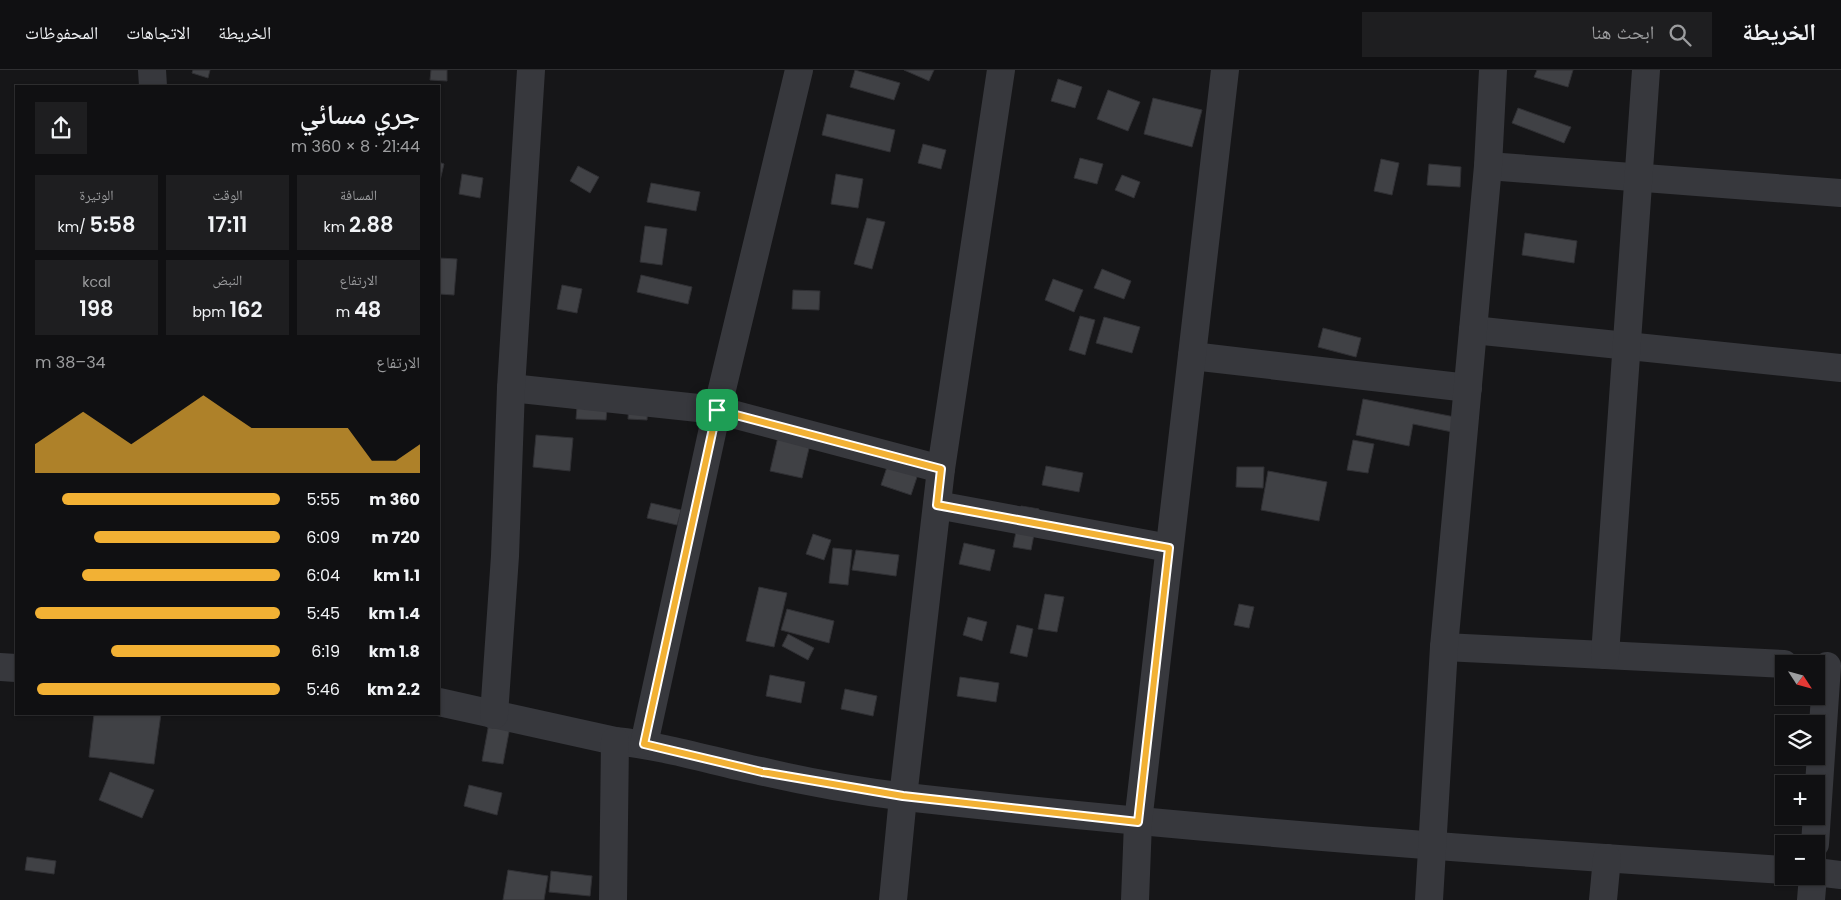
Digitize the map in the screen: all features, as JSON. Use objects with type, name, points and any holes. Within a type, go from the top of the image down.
[{"type":"street","points":[[152,70],[153,85]]},
{"type":"street","points":[[494,714],[505,556],[511,388],[531,70]]},
{"type":"street","points":[[644,744],[717,410],[799,70]]},
{"type":"street","points":[[893,900],[903,796],[941,469],[1001,70]]},
{"type":"street","points":[[1135,900],[1138,822],[1225,70]]},
{"type":"street","points":[[1429,900],[1444,647],[1488,166],[1494,70]]},
{"type":"street","points":[[1605,655],[1646,70]]},
{"type":"street","points":[[1488,166],[1841,193]]},
{"type":"street","points":[[1472,330],[1841,368]]},
{"type":"street","points":[[1192,356],[1468,388]]},
{"type":"street","points":[[511,388],[717,410],[941,469]]},
{"type":"street","points":[[937,505],[1169,548]]},
{"type":"street","points":[[1444,647],[1775,664]]},
{"type":"street","points":[[1816,835],[1828,666]]},
{"type":"street","points":[[0,667],[15,668]]},
{"type":"street","points":[[440,702],[615,742],[644,744],[762,772],[903,796],[1138,822],[1432,847],[1775,869]]},
{"type":"street","points":[[613,900],[615,742]]},
{"type":"street","points":[[1603,900],[1607,858]]},
{"type":"street","points":[[1825,873],[1841,875]]},
{"type":"street","points":[[1811,900],[1812,885]]},
{"type":"building","points":[[193,70],[210,70],[208,78],[192,73]]},
{"type":"building","points":[[431,70],[447,70],[447,81],[430,80]]},
{"type":"building","points":[[855,70],[900,83],[894,100],[850,87]]},
{"type":"building","points":[[904,70],[934,70],[929,81]]},
{"type":"building","points":[[1537,70],[1573,70],[1568,87],[1534,77]]},
{"type":"building","points":[[1058,79],[1082,87],[1075,108],[1051,101]]},
{"type":"building","points":[[1108,90],[1140,102],[1128,131],[1097,119]]},
{"type":"building","points":[[1153,98],[1202,110],[1192,147],[1144,134]]},
{"type":"building","points":[[1518,108],[1571,127],[1564,143],[1512,123]]},
{"type":"building","points":[[827,114],[895,130],[890,152],[822,135]]},
{"type":"building","points":[[923,144],[946,150],[941,169],[918,163]]},
{"type":"building","points":[[1080,158],[1103,164],[1097,184],[1074,178]]},
{"type":"building","points":[[1381,159],[1399,163],[1392,195],[1374,191]]},
{"type":"building","points":[[440,162],[444,164],[440,181]]},
{"type":"building","points":[[1429,164],[1461,167],[1460,187],[1427,185]]},
{"type":"building","points":[[578,166],[599,177],[590,193],[570,181]]},
{"type":"building","points":[[462,174],[483,178],[480,198],[459,194]]},
{"type":"building","points":[[836,174],[863,179],[858,208],[831,204]]},
{"type":"building","points":[[1122,175],[1140,182],[1134,198],[1115,190]]},
{"type":"building","points":[[651,183],[700,192],[696,211],[647,202]]},
{"type":"building","points":[[867,218],[885,222],[872,269],[854,264]]},
{"type":"building","points":[[645,226],[667,229],[662,265],[640,262]]},
{"type":"building","points":[[1525,233],[1577,241],[1574,263],[1522,255]]},
{"type":"building","points":[[440,258],[457,259],[454,295],[440,294]]},
{"type":"building","points":[[1102,269],[1131,281],[1124,299],[1094,288]]},
{"type":"building","points":[[641,275],[692,287],[688,304],[637,292]]},
{"type":"building","points":[[1053,279],[1083,290],[1074,312],[1045,300]]},
{"type":"building","points":[[562,285],[582,289],[577,313],[557,309]]},
{"type":"building","points":[[793,290],[820,291],[819,310],[792,309]]},
{"type":"building","points":[[1080,316],[1095,320],[1085,355],[1069,350]]},
{"type":"building","points":[[1104,317],[1140,327],[1132,353],[1096,343]]},
{"type":"building","points":[[1323,328],[1361,338],[1356,357],[1318,347]]},
{"type":"building","points":[[578,395],[608,397],[606,420],[576,419]]},
{"type":"building","points":[[1363,399],[1465,419],[1462,434],[1413,424],[1409,446],[1356,435]]},
{"type":"building","points":[[629,401],[648,402],[647,420],[628,419]]},
{"type":"building","points":[[536,435],[573,438],[570,471],[533,467]]},
{"type":"building","points":[[778,437],[810,444],[802,478],[770,471]]},
{"type":"building","points":[[1353,440],[1374,444],[1368,473],[1347,470]]},
{"type":"building","points":[[888,464],[918,474],[911,495],[881,485]]},
{"type":"building","points":[[1046,466],[1083,473],[1079,492],[1042,485]]},
{"type":"building","points":[[1237,467],[1264,467],[1263,488],[1236,487]]},
{"type":"building","points":[[1268,471],[1327,482],[1319,521],[1261,510]]},
{"type":"building","points":[[651,503],[681,510],[677,525],[647,518]]},
{"type":"building","points":[[1021,506],[1039,509],[1031,550],[1013,547]]},
{"type":"building","points":[[813,534],[831,540],[824,560],[806,554]]},
{"type":"building","points":[[964,543],[995,550],[990,571],[959,564]]},
{"type":"building","points":[[833,548],[852,550],[848,585],[829,583]]},
{"type":"building","points":[[856,550],[899,555],[896,576],[852,570]]},
{"type":"building","points":[[759,587],[787,593],[774,647],[746,641]]},
{"type":"building","points":[[1045,594],[1064,597],[1057,632],[1038,629]]},
{"type":"building","points":[[1239,604],[1254,607],[1249,628],[1234,625]]},
{"type":"building","points":[[787,609],[834,621],[829,643],[781,630]]},
{"type":"building","points":[[968,617],[987,622],[982,641],[963,635]]},
{"type":"building","points":[[1017,625],[1033,629],[1027,657],[1010,653]]},
{"type":"building","points":[[788,634],[814,648],[808,660],[782,646]]},
{"type":"building","points":[[770,675],[805,682],[801,703],[766,696]]},
{"type":"building","points":[[960,677],[999,683],[996,702],[957,696]]},
{"type":"building","points":[[845,689],[877,696],[873,716],[841,709]]},
{"type":"building","points":[[94,715],[161,715],[154,764],[89,757]]},
{"type":"building","points":[[489,723],[510,727],[503,764],[482,761]]},
{"type":"building","points":[[110,772],[154,790],[142,818],[99,800]]},
{"type":"building","points":[[469,785],[502,793],[497,815],[464,806]]},
{"type":"building","points":[[27,857],[56,861],[54,874],[25,870]]},
{"type":"building","points":[[508,870],[548,876],[544,900],[503,900]]},
{"type":"building","points":[[551,871],[592,876],[590,896],[549,892]]},
{"type":"route","points":[[717,410],[941,469],[937,505],[1169,548],[1138,822],[903,796],[762,772],[644,744],[717,410]]}]
